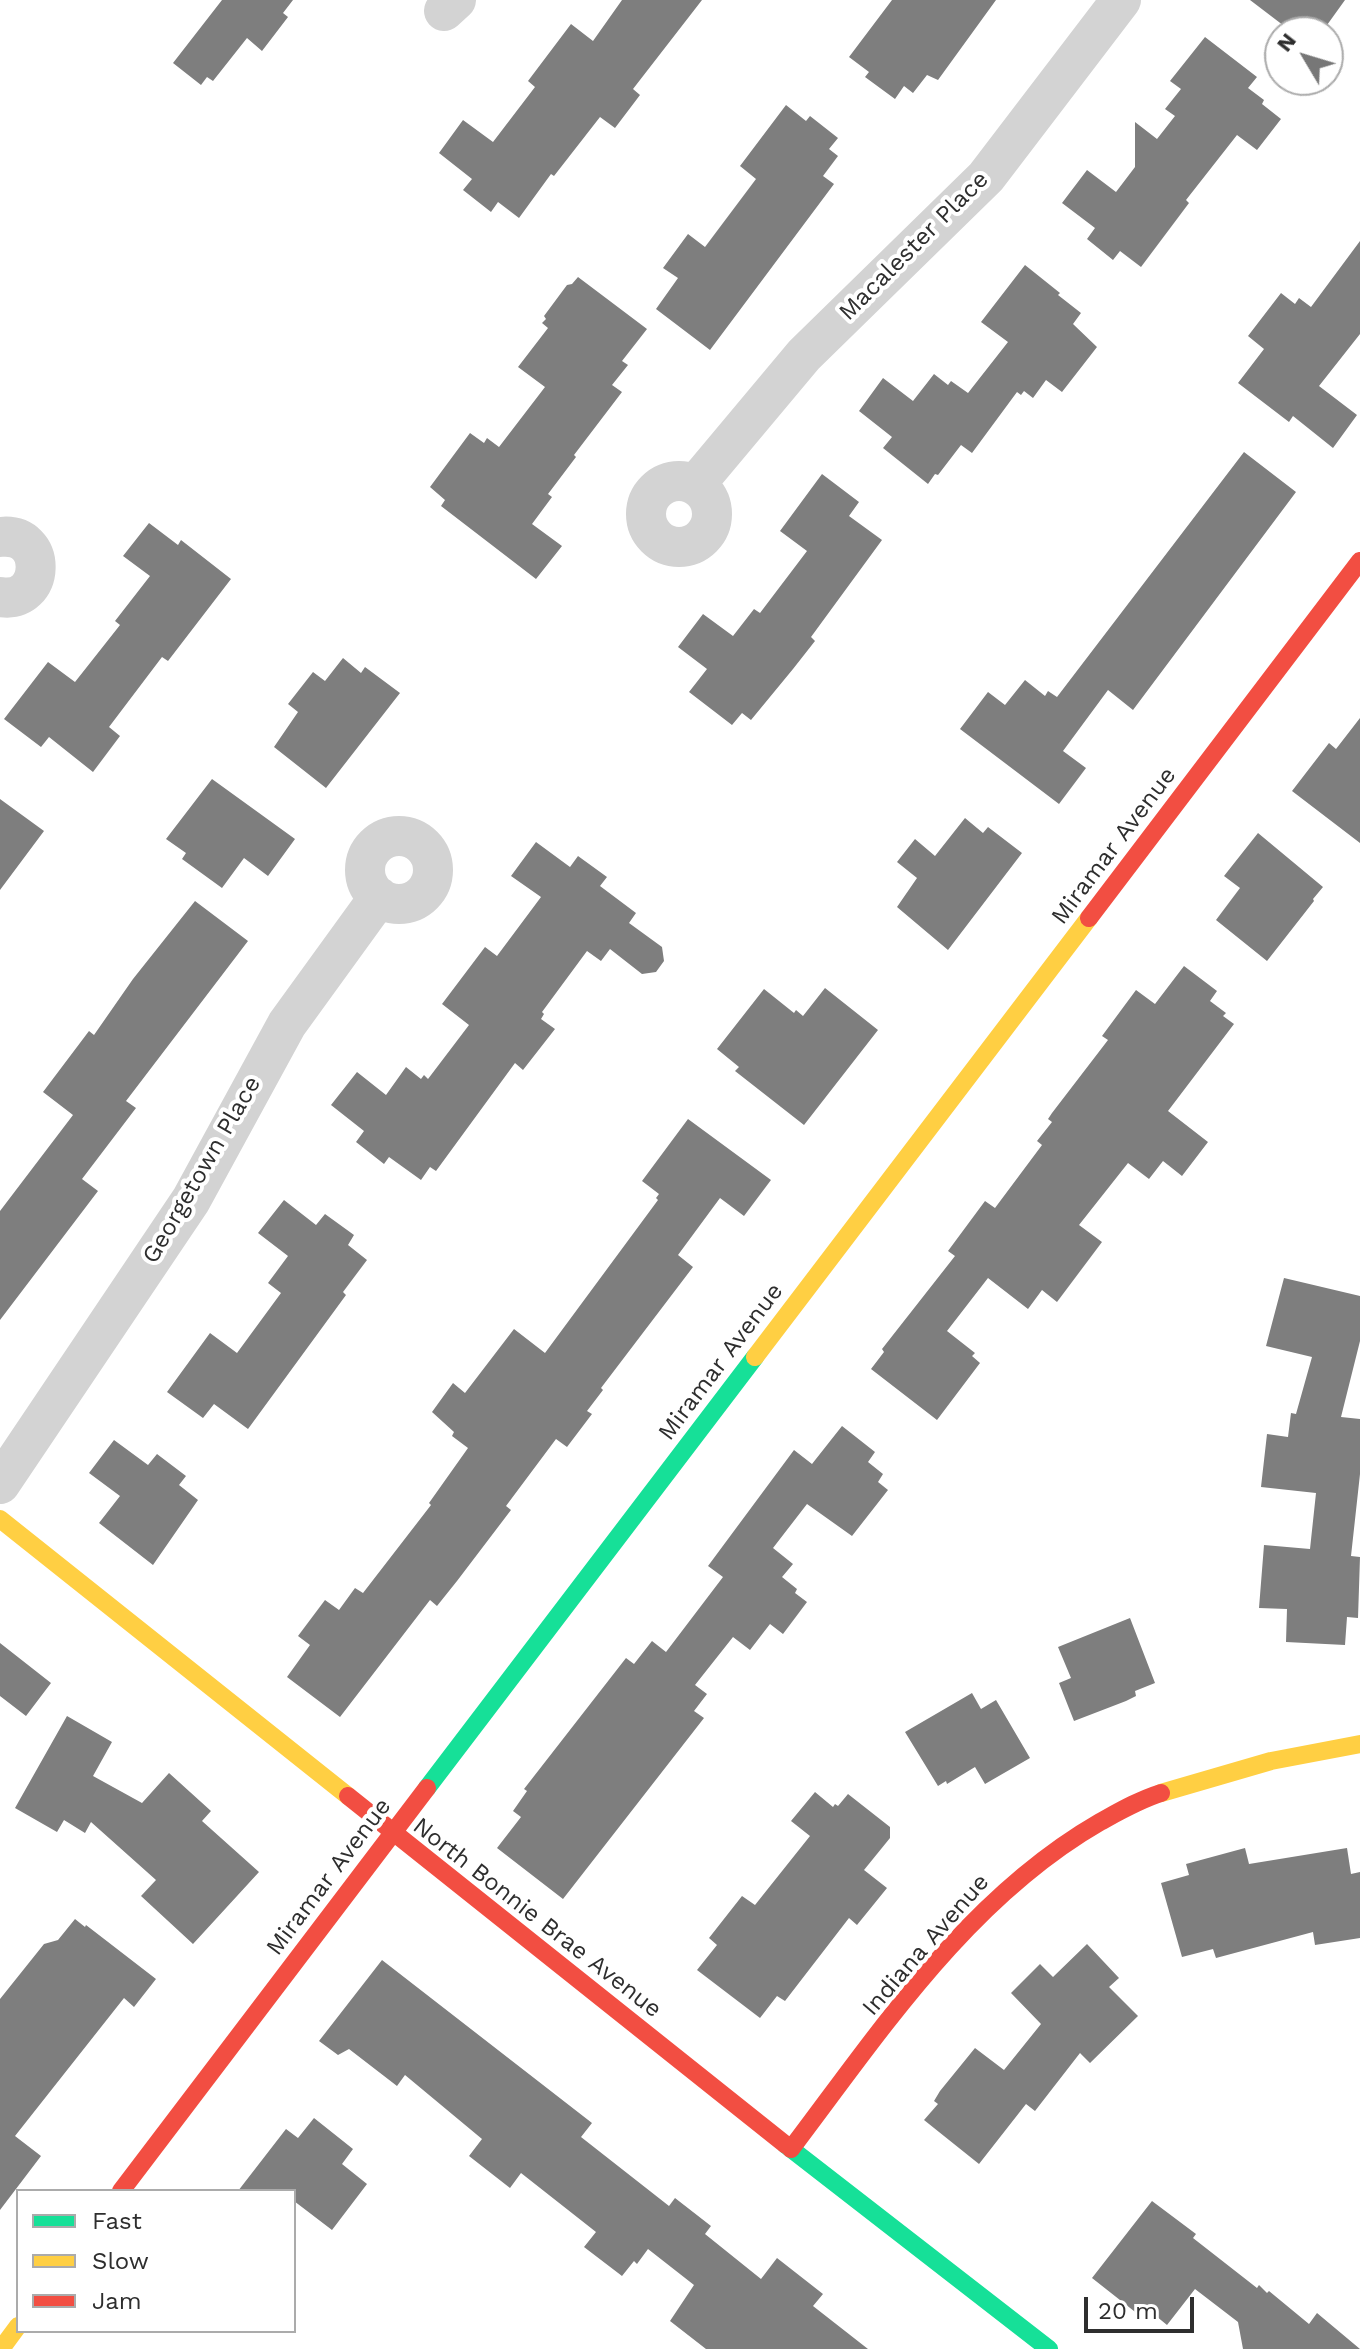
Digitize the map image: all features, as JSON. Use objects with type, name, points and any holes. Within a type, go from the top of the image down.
[{"type":"street","name":"Macalester Place","points":[[696,484],[804,355],[986,177],[1121,0]]},
{"type":"street","points":[[0,537],[16,538],[27,544],[37,566],[35,578],[19,596],[0,597]]},
{"type":"street","name":"Miramar Avenue","points":[[123,2189],[1360,561]]},
{"type":"street","name":"Georgetown Place","points":[[0,1484],[191,1200],[287,1024],[379,897]]},
{"type":"street","name":"North Bonnie Brae Avenue","points":[[0,1519],[791,2149],[1049,2349]]},
{"type":"street","name":"Indiana Avenue","points":[[791,2149],[923,1977],[982,1910],[1047,1854],[1134,1803],[1228,1772],[1316,1750],[1360,1744]]},
{"type":"street","points":[[1,2349],[16,2329]]},
{"type":"building","points":[[222,0],[293,0],[283,13],[288,17],[262,51],[247,38],[213,81],[207,77],[201,85],[173,63]]},
{"type":"building","points":[[622,0],[702,0],[633,89],[640,95],[615,128],[600,117],[554,176],[551,174],[519,218],[498,202],[491,212],[463,190],[472,179],[439,153],[463,120],[493,142],[535,87],[528,81],[571,24],[593,41]]},
{"type":"building","points":[[892,0],[996,0],[938,80],[927,75],[913,93],[904,86],[895,99],[865,77],[869,72],[849,57]]},
{"type":"building","points":[[1250,0],[1345,0],[1334,16],[1271,16]]},
{"type":"building","points":[[1205,37],[1257,77],[1248,88],[1281,119],[1257,150],[1237,135],[1186,200],[1189,203],[1141,267],[1120,251],[1113,260],[1087,239],[1095,228],[1062,203],[1087,170],[1116,192],[1135,167],[1135,122],[1157,139],[1175,116],[1165,109],[1181,89],[1170,81]]},
{"type":"building","points":[[786,105],[806,121],[810,116],[838,138],[829,149],[838,156],[823,176],[834,184],[710,350],[656,309],[678,278],[663,268],[688,234],[705,247],[756,179],[740,166]]},
{"type":"building","points":[[1360,241],[1360,334],[1319,386],[1357,415],[1333,448],[1293,416],[1289,422],[1238,383],[1264,349],[1248,336],[1281,293],[1295,304],[1299,298],[1311,307]]},
{"type":"building","points":[[1025,265],[1081,313],[1073,324],[1097,347],[1062,392],[1046,380],[1033,398],[1024,391],[1021,395],[1017,392],[972,453],[961,445],[928,484],[883,448],[892,437],[859,411],[883,378],[913,401],[934,374],[948,385],[951,381],[968,393],[1008,342],[981,322]]},
{"type":"building","points":[[578,277],[647,329],[622,361],[628,365],[612,385],[622,392],[574,455],[576,457],[548,494],[552,497],[532,524],[562,546],[536,579],[441,506],[445,500],[430,487],[470,433],[484,443],[487,438],[499,447],[545,387],[518,367],[548,328],[542,323],[546,319],[544,316],[567,285]]},
{"type":"building","points":[[1244,452],[1296,492],[1133,710],[1108,690],[1063,751],[1086,768],[1059,804],[960,729],[988,692],[1005,705],[1025,680],[1045,696],[1048,691],[1057,697]]},
{"type":"building","points":[[822,474],[859,502],[849,516],[882,540],[811,637],[815,641],[793,669],[751,720],[742,713],[732,725],[689,692],[707,669],[678,647],[703,614],[733,636],[754,609],[760,613],[807,551],[780,531]]},
{"type":"building","points":[[149,523],[178,545],[181,540],[231,579],[168,661],[162,657],[109,727],[120,736],[93,772],[49,737],[41,747],[4,719],[48,662],[75,682],[120,625],[115,621],[150,576],[123,556]]},
{"type":"building","points":[[343,658],[361,673],[365,667],[400,693],[326,788],[274,747],[298,712],[288,704],[313,672],[325,681]]},
{"type":"building","points":[[1360,718],[1360,843],[1292,791],[1329,743],[1336,749]]},
{"type":"building","points":[[212,779],[295,839],[268,876],[244,858],[222,888],[182,859],[186,853],[166,839]]},
{"type":"building","points":[[0,799],[44,831],[0,890]]},
{"type":"building","points":[[965,818],[983,833],[988,827],[1022,853],[948,950],[897,907],[917,878],[897,862],[915,839],[935,856]]},
{"type":"building","points":[[1258,833],[1323,887],[1267,961],[1216,920],[1240,888],[1224,876]]},
{"type":"building","points":[[536,842],[570,867],[578,856],[607,877],[600,886],[636,913],[629,923],[662,947],[664,961],[656,972],[642,974],[610,949],[601,961],[587,951],[542,1012],[541,1019],[555,1029],[523,1070],[515,1063],[436,1171],[430,1167],[421,1180],[389,1157],[384,1164],[356,1142],[364,1131],[331,1105],[357,1072],[386,1095],[406,1067],[421,1079],[424,1075],[428,1079],[469,1025],[442,1004],[485,947],[497,956],[541,897],[511,876]]},
{"type":"building","points":[[195,901],[248,941],[126,1101],[136,1108],[82,1179],[98,1191],[0,1320],[0,1211],[73,1115],[43,1092],[89,1031],[94,1035],[133,979]]},
{"type":"building","points":[[1184,966],[1217,991],[1210,1001],[1226,1013],[1223,1016],[1234,1024],[1168,1111],[1208,1142],[1182,1176],[1163,1161],[1149,1179],[1128,1163],[1079,1225],[1102,1242],[1057,1302],[1042,1290],[1028,1309],[988,1278],[947,1331],[975,1353],[972,1356],[980,1363],[937,1420],[871,1369],[884,1352],[882,1349],[955,1256],[948,1251],[985,1201],[995,1208],[1042,1145],[1037,1141],[1052,1122],[1048,1119],[1108,1040],[1102,1036],[1136,990],[1155,1004]]},
{"type":"building","points":[[825,988],[878,1030],[804,1125],[735,1071],[739,1067],[717,1049],[764,989],[794,1013],[796,1010],[803,1016]]},
{"type":"building","points":[[688,1119],[771,1180],[744,1216],[720,1198],[678,1255],[693,1267],[601,1388],[603,1390],[587,1411],[592,1414],[567,1447],[556,1439],[506,1506],[511,1510],[457,1581],[437,1606],[430,1600],[340,1717],[287,1677],[310,1645],[298,1636],[325,1600],[339,1610],[355,1588],[363,1593],[431,1505],[429,1503],[468,1448],[452,1436],[454,1432],[432,1412],[453,1383],[465,1393],[514,1329],[545,1353],[658,1200],[659,1194],[642,1181]]},
{"type":"building","points":[[284,1200],[316,1225],[325,1214],[354,1235],[348,1245],[367,1260],[343,1292],[346,1295],[248,1429],[214,1404],[203,1418],[167,1392],[210,1333],[237,1353],[281,1293],[268,1283],[288,1256],[258,1233]]},
{"type":"building","points":[[1284,1278],[1360,1296],[1360,1341],[1341,1417],[1360,1419],[1360,1474],[1351,1556],[1360,1557],[1358,1618],[1347,1617],[1345,1645],[1286,1642],[1287,1609],[1259,1608],[1264,1545],[1310,1549],[1316,1493],[1261,1487],[1267,1434],[1288,1437],[1291,1413],[1296,1414],[1312,1357],[1266,1346]]},
{"type":"building","points":[[842,1426],[875,1452],[868,1462],[883,1474],[878,1482],[888,1490],[852,1536],[807,1504],[773,1548],[793,1564],[782,1577],[807,1602],[783,1634],[770,1624],[750,1650],[733,1637],[695,1685],[707,1694],[694,1711],[704,1718],[563,1899],[497,1848],[521,1817],[513,1811],[527,1791],[524,1789],[626,1658],[634,1664],[652,1641],[666,1652],[723,1577],[708,1566],[794,1450],[812,1464]]},
{"type":"building","points":[[114,1440],[148,1465],[157,1454],[186,1476],[179,1485],[198,1500],[153,1565],[99,1523],[120,1496],[89,1473]]},
{"type":"building","points":[[1130,1618],[1155,1683],[1135,1691],[1136,1696],[1126,1701],[1074,1721],[1059,1683],[1071,1678],[1058,1647]]},
{"type":"building","points":[[0,1643],[51,1683],[26,1716],[0,1696]]},
{"type":"building","points":[[972,1693],[981,1709],[996,1700],[1030,1758],[985,1784],[975,1767],[938,1786],[905,1732]]},
{"type":"building","points":[[67,1716],[112,1742],[93,1776],[142,1803],[169,1773],[211,1811],[202,1821],[259,1872],[193,1944],[141,1896],[156,1880],[91,1822],[85,1833],[64,1820],[57,1832],[15,1808]]},
{"type":"building","points":[[815,1792],[833,1807],[835,1804],[838,1806],[848,1794],[890,1827],[890,1838],[864,1870],[887,1888],[857,1925],[849,1918],[785,2001],[777,1996],[760,2018],[697,1970],[717,1945],[709,1938],[742,1896],[755,1905],[810,1836],[791,1821]]},
{"type":"building","points":[[1245,1848],[1249,1864],[1347,1848],[1351,1874],[1360,1872],[1360,1938],[1315,1945],[1313,1932],[1216,1958],[1213,1949],[1182,1957],[1161,1883],[1189,1875],[1186,1864]]},
{"type":"building","points":[[75,1919],[156,1979],[134,2007],[124,1998],[15,2136],[41,2156],[0,2210],[0,1999],[44,1944],[58,1940]]},
{"type":"building","points":[[1087,1944],[1119,1978],[1109,1987],[1138,2016],[1090,2063],[1080,2053],[1035,2111],[1026,2104],[979,2164],[924,2120],[938,2104],[934,2101],[940,2091],[975,2048],[1004,2070],[1041,2024],[1011,1993],[1040,1964],[1053,1977]]},
{"type":"building","points":[[382,1960],[592,2123],[581,2137],[669,2206],[675,2198],[711,2226],[705,2234],[761,2279],[777,2258],[823,2294],[813,2306],[868,2349],[706,2349],[670,2321],[694,2285],[648,2249],[637,2264],[634,2261],[622,2276],[584,2247],[596,2232],[521,2173],[510,2188],[469,2156],[482,2139],[405,2075],[397,2086],[349,2049],[338,2055],[319,2041]]},
{"type":"building","points":[[314,2118],[353,2149],[342,2164],[367,2184],[332,2230],[296,2203],[296,2189],[240,2189],[286,2129],[298,2138]]},
{"type":"building","points":[[1152,2201],[1196,2234],[1193,2238],[1257,2288],[1259,2285],[1267,2293],[1269,2291],[1309,2324],[1317,2313],[1360,2349],[1243,2349],[1238,2322],[1195,2289],[1167,2325],[1145,2307],[1139,2315],[1092,2278]]},
{"type":"traffic: fast","points":[[427,1788],[755,1357]]},
{"type":"traffic: fast","points":[[786,2145],[1049,2349]]},
{"type":"traffic: slow","points":[[755,1357],[1089,918]]},
{"type":"traffic: slow","points":[[0,1519],[348,1796]]},
{"type":"traffic: slow","points":[[1161,1793],[1271,1761],[1360,1744]]},
{"type":"traffic: slow","points":[[1,2349],[16,2329]]},
{"type":"traffic: jam","points":[[1089,918],[1360,561]]},
{"type":"traffic: jam","points":[[123,2189],[427,1788]]},
{"type":"traffic: jam","points":[[791,2149],[894,2013],[968,1927],[1009,1888],[1053,1853],[1100,1822],[1161,1793]]},
{"type":"traffic: jam","points":[[348,1796],[786,2145]]}]
